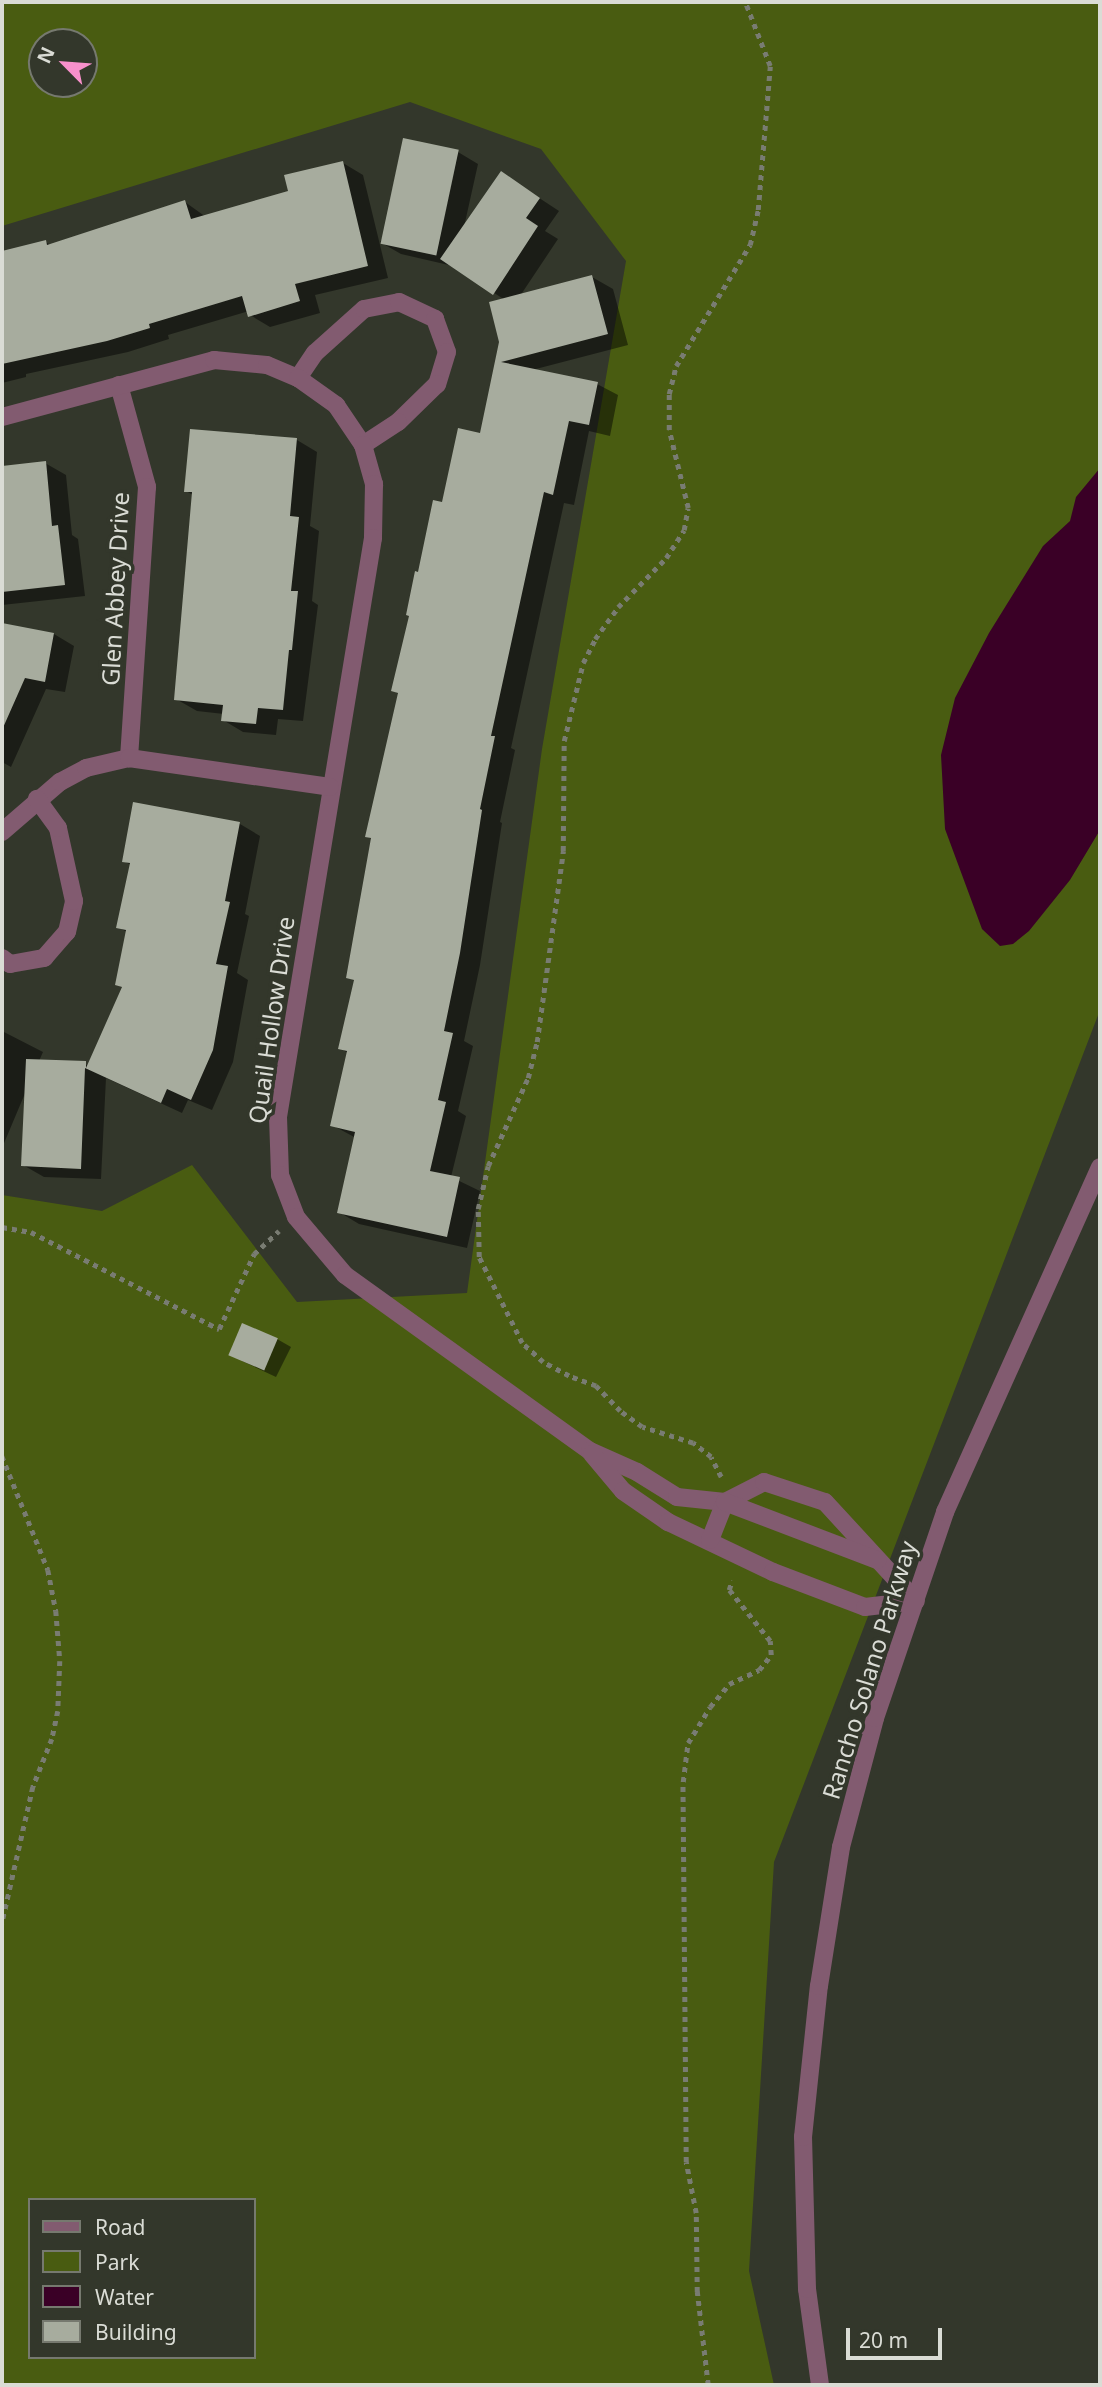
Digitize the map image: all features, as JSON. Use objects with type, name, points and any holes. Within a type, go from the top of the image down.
[{"type":"street","points":[[298,378],[315,353],[364,309],[399,302],[435,320],[447,352],[437,384],[398,422],[363,445]]},
{"type":"street","name":"Quail Hollow Drive","points":[[2,417],[214,360],[267,365],[298,378],[336,405],[363,445],[374,484],[373,538],[330,787],[278,1117],[280,1175],[296,1217],[345,1275],[590,1451],[637,1472],[677,1497],[725,1502],[884,1562]]},
{"type":"street","name":"Glen Abbey Drive","points":[[119,385],[147,487],[130,758]]},
{"type":"street","points":[[2,832],[37,799],[86,768],[130,758],[330,787]]},
{"type":"street","points":[[2,958],[10,964],[44,958],[67,932],[74,901],[58,828],[37,799]]},
{"type":"street","name":"Rancho Solano Parkway","points":[[820,2385],[807,2289],[803,2137],[819,1986],[841,1847],[875,1718],[945,1512],[1100,1167]]},
{"type":"street","name":"Quail Hollow Drive","points":[[590,1451],[623,1491],[668,1522],[773,1572],[865,1607],[916,1601]]},
{"type":"street","name":"Quail Hollow Drive","points":[[725,1502],[765,1482],[825,1502],[884,1562],[916,1601]]},
{"type":"street","points":[[710,1540],[725,1502]]},
{"type":"path","points":[[725,1502],[722,1478],[711,1457],[693,1443],[642,1427],[620,1411],[596,1386],[569,1377],[543,1362],[522,1343],[480,1257],[478,1209],[488,1166],[528,1079],[537,1042],[563,851],[564,741],[583,663],[594,639],[618,607],[666,558],[684,530],[688,508],[670,430],[669,394],[676,366],[750,245],[758,210],[770,66],[745,2]]},
{"type":"path","points":[[2,1227],[32,1233],[219,1329],[254,1254],[296,1217]]},
{"type":"path","points":[[2,1456],[48,1570],[56,1611],[60,1661],[54,1730],[33,1787],[2,1924]]},
{"type":"path","points":[[708,2385],[697,2292],[696,2213],[686,2162],[683,1782],[688,1743],[710,1707],[729,1684],[760,1670],[771,1655],[770,1640],[729,1590],[741,1556]]},
{"type":"green space","points":[[2,2],[1100,2],[1100,1010],[774,1862],[749,2271],[774,2385],[2,2385],[2,1195],[102,1211],[192,1165],[297,1302],[467,1293],[542,749],[626,261],[541,149],[410,102],[2,226]]},
{"type":"water","points":[[1100,468],[1100,830],[1070,880],[1029,931],[1013,944],[1000,946],[982,929],[945,829],[941,755],[955,698],[989,633],[1043,546],[1070,521],[1076,497]]},
{"type":"building","points":[[403,138],[459,150],[436,255],[381,244]]},
{"type":"building","points":[[343,161],[368,266],[295,284],[300,301],[248,317],[242,296],[149,324],[150,328],[107,341],[2,364],[2,251],[46,240],[47,245],[185,200],[191,219],[288,191],[284,175]]},
{"type":"building","points":[[501,171],[540,198],[526,218],[538,226],[493,295],[440,259]]},
{"type":"building","points":[[592,275],[608,334],[501,362],[598,382],[589,425],[569,421],[553,495],[544,492],[491,736],[495,736],[480,809],[482,810],[460,953],[444,1031],[453,1033],[438,1100],[446,1102],[430,1171],[460,1177],[447,1237],[337,1213],[355,1132],[330,1126],[347,1051],[338,1049],[354,980],[346,978],[371,838],[365,837],[398,693],[391,691],[409,616],[406,615],[415,571],[418,572],[433,500],[442,502],[458,428],[480,433],[499,342],[489,302]]},
{"type":"building","points":[[190,429],[297,438],[290,516],[299,517],[291,591],[298,591],[292,650],[289,650],[283,710],[258,708],[256,724],[221,721],[223,705],[174,700],[192,492],[184,492]]},
{"type":"building","points":[[46,461],[52,526],[58,525],[65,585],[2,592],[2,466]]},
{"type":"building","points":[[2,623],[54,633],[45,682],[25,678],[2,730]]},
{"type":"building","points":[[133,802],[240,822],[225,901],[230,902],[216,964],[228,966],[213,1050],[191,1100],[167,1089],[161,1103],[85,1068],[81,1169],[21,1166],[26,1059],[86,1061],[86,1068],[122,987],[115,985],[126,930],[116,928],[130,863],[122,862]]},
{"type":"building","points":[[242,1323],[278,1338],[264,1370],[228,1355]]}]
